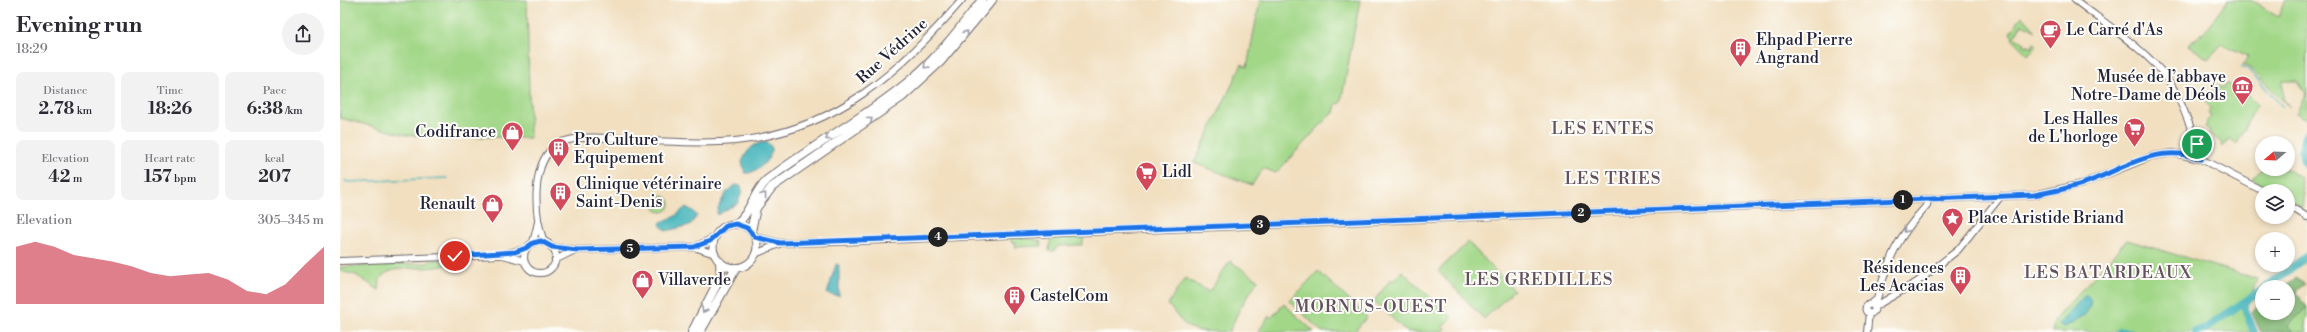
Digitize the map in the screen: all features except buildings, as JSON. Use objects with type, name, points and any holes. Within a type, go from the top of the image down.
[{"type":"highway","points":[[736,224],[744,217],[756,192],[767,180],[878,105],[915,76],[936,55],[982,0]]},
{"type":"highway","points":[[753,234],[756,208],[772,187],[902,97],[941,61],[992,0]]},
{"type":"highway","points":[[692,332],[721,276],[720,262]]},
{"type":"highway","points":[[700,332],[736,268]]},
{"type":"main road","name":"Rue Védrine","points":[[544,242],[539,216],[538,177],[540,165],[547,154],[560,143],[581,138],[706,143],[735,141],[762,137],[807,125],[850,104],[887,77],[927,39],[962,0]]},
{"type":"main road","points":[[2076,0],[2162,72],[2177,96],[2200,152],[2201,159]]},
{"type":"main road","points":[[340,261],[499,255],[526,248],[533,243],[544,242],[552,247],[577,250],[694,247],[705,244],[726,226],[736,224],[753,234],[780,243],[2034,195],[2082,184],[2123,166],[2158,154],[2178,153],[2201,159],[2255,187]]},
{"type":"main road","points":[[1867,332],[1869,313],[1866,308],[1905,290],[1958,250],[2001,196]]},
{"type":"main road","points":[[1873,305],[1889,258],[1901,238],[1927,205],[1928,199]]},
{"type":"main road","points":[[2295,210],[2304,216]]},
{"type":"main road","name":"Rue Védrine","points":[[533,243],[539,216]]},
{"type":"main road","points":[[753,234],[756,248],[755,254]]},
{"type":"main road","points":[[715,237],[715,254],[720,262],[736,268],[747,264],[755,254],[780,243]]},
{"type":"main road","points":[[552,247],[555,260]]},
{"type":"main road","points":[[694,247],[715,254]]},
{"type":"main road","points":[[524,261],[526,248]]},
{"type":"main road","points":[[499,255],[524,261],[531,270],[544,272],[552,266],[555,260],[577,250]]},
{"type":"green space","points":[[340,0],[527,0],[530,138],[406,135],[340,118]]},
{"type":"green space","points":[[1260,0],[1360,0],[1341,103],[1336,104],[1334,113],[1329,116],[1276,173],[1263,168],[1252,185],[1194,163],[1242,64],[1247,67]]},
{"type":"green space","points":[[2228,0],[2251,0],[2278,17],[2285,0],[2307,0],[2307,119],[2296,113],[2306,94],[2297,81],[2283,81],[2283,98],[2290,108],[2250,68],[2243,65],[2248,56],[2222,44],[2208,59],[2188,45],[2205,31]]},
{"type":"green space","points":[[2022,16],[2036,31],[2022,24],[2014,37],[2024,43],[2023,45],[2025,46],[2028,45],[2031,48],[2034,43],[2037,45],[2028,55],[2012,39],[2013,38],[2010,33]]},
{"type":"green space","points":[[2226,83],[2247,97],[2248,95],[2257,104],[2237,144],[2229,138],[2223,147],[2221,145],[2222,143],[2209,133],[2210,130],[2205,127],[2211,116],[2208,114],[2211,108],[2206,103],[2217,85],[2223,88]]},
{"type":"green space","points":[[2295,174],[2301,178],[2304,195],[2302,208],[2295,202],[2295,184],[2260,184],[2252,178],[2255,176],[2295,176]]},
{"type":"green space","points":[[662,196],[668,198],[670,204],[668,210],[662,212],[656,210],[654,204],[656,198]]},
{"type":"green space","points":[[1084,235],[1082,245],[1058,246],[1053,252],[1049,251],[1050,241],[1054,237]]},
{"type":"green space","points":[[1011,237],[1028,238],[1040,241],[1042,246],[1015,247],[1016,243],[1011,242]]},
{"type":"green space","points":[[2127,240],[2257,279],[2255,280],[2255,285],[2244,315],[2254,332],[2052,332],[2055,319]]},
{"type":"green space","points":[[1468,242],[1514,290],[1484,319],[1438,271]]},
{"type":"green space","points":[[431,260],[450,260],[448,264],[431,268],[393,270],[380,279],[379,290],[356,275],[340,271],[340,267],[428,263]]},
{"type":"green space","points":[[1230,261],[1258,280],[1239,310],[1229,332],[1198,331],[1186,325],[1168,304],[1185,278],[1209,292]]},
{"type":"green space","points":[[1318,271],[1367,317],[1354,332],[1322,332],[1290,301]]},
{"type":"green space","points":[[1402,271],[1452,317],[1443,326],[1445,328],[1442,332],[1407,332],[1374,301],[1391,279],[1393,281]]},
{"type":"green space","points":[[2296,278],[2305,284],[2297,290],[2296,294],[2307,307],[2295,319],[2295,280],[2293,280]]},
{"type":"green space","points":[[1284,304],[1314,332],[1258,332],[1269,316],[1271,318]]},
{"type":"green space","points":[[2307,307],[2307,319],[2305,321],[2307,332],[2294,332],[2288,326]]},
{"type":"green space","points":[[2255,308],[2255,319],[2252,312]]},
{"type":"green space","points":[[2256,320],[2294,320],[2288,326],[2294,332],[2261,332]]},
{"type":"water","points":[[767,142],[772,148],[772,152],[767,161],[758,169],[745,173],[742,162],[746,154],[754,145]]},
{"type":"water","points":[[735,185],[741,186],[742,190],[738,203],[717,215],[718,207],[723,198]]},
{"type":"water","points":[[686,207],[693,211],[697,216],[690,225],[666,231],[660,225],[661,222],[674,217]]},
{"type":"water","points":[[836,264],[839,265],[839,296],[827,294]]},
{"type":"water","points":[[2086,294],[2091,300],[2085,314],[2074,323],[2064,327],[2059,324]]},
{"type":"waterway","points":[[2241,67],[2249,70],[2283,107]]},
{"type":"waterway","points":[[2307,133],[2302,150],[2303,159],[2307,166]]},
{"type":"waterway","points":[[345,180],[347,182],[447,178]]},
{"type":"waterway","points":[[2275,280],[2307,256]]},
{"type":"waterway","points":[[2195,332],[2206,328],[2255,295]]},
{"type":"waterway","points":[[2243,304],[2254,332]]},
{"type":"waterway","points":[[2120,332],[2129,332]]},
{"type":"place","name":"Le Carré d'As","points":[[2051,50]]},
{"type":"place","name":"Ehpad Pierre Angrand","points":[[1741,68]]},
{"type":"place","name":"Musée de l’abbaye Notre-Dame de Déols","points":[[2242,106]]},
{"type":"place","name":"Les Halles de L'horloge","points":[[2134,148]]},
{"type":"place","name":"Codifrance","points":[[512,152]]},
{"type":"place","name":"Pro Culture Equipement","points":[[559,168]]},
{"type":"place","name":"Lidl","points":[[1147,192]]},
{"type":"place","name":"Clinique vétérinaire Saint-Denis","points":[[560,212]]},
{"type":"place","name":"Renault","points":[[492,224]]},
{"type":"place","name":"Place Aristide Briand","points":[[1953,238]]},
{"type":"place","name":"Résidences Les Acacias","points":[[1960,296]]},
{"type":"place","name":"Villaverde","points":[[643,300]]},
{"type":"place","name":"CastelCom","points":[[1015,316]]},
{"type":"district","name":"LES ENTES","points":[[1603,129]]},
{"type":"district","name":"LES TRIES","points":[[1613,179]]},
{"type":"district","name":"LES BATARDEAUX","points":[[2108,273]]},
{"type":"district","name":"LES GREDILLES","points":[[1539,280]]},
{"type":"district","name":"MORNUS-OUEST","points":[[1371,307]]},
{"type":"route","points":[[455,256],[499,255],[526,248],[537,241],[544,242],[552,247],[577,250],[694,247],[710,241],[718,232],[731,224],[742,225],[751,231],[755,237],[762,240],[780,243],[2034,195],[2082,184],[2123,166],[2158,154],[2178,153],[2201,159],[2197,144]]}]
